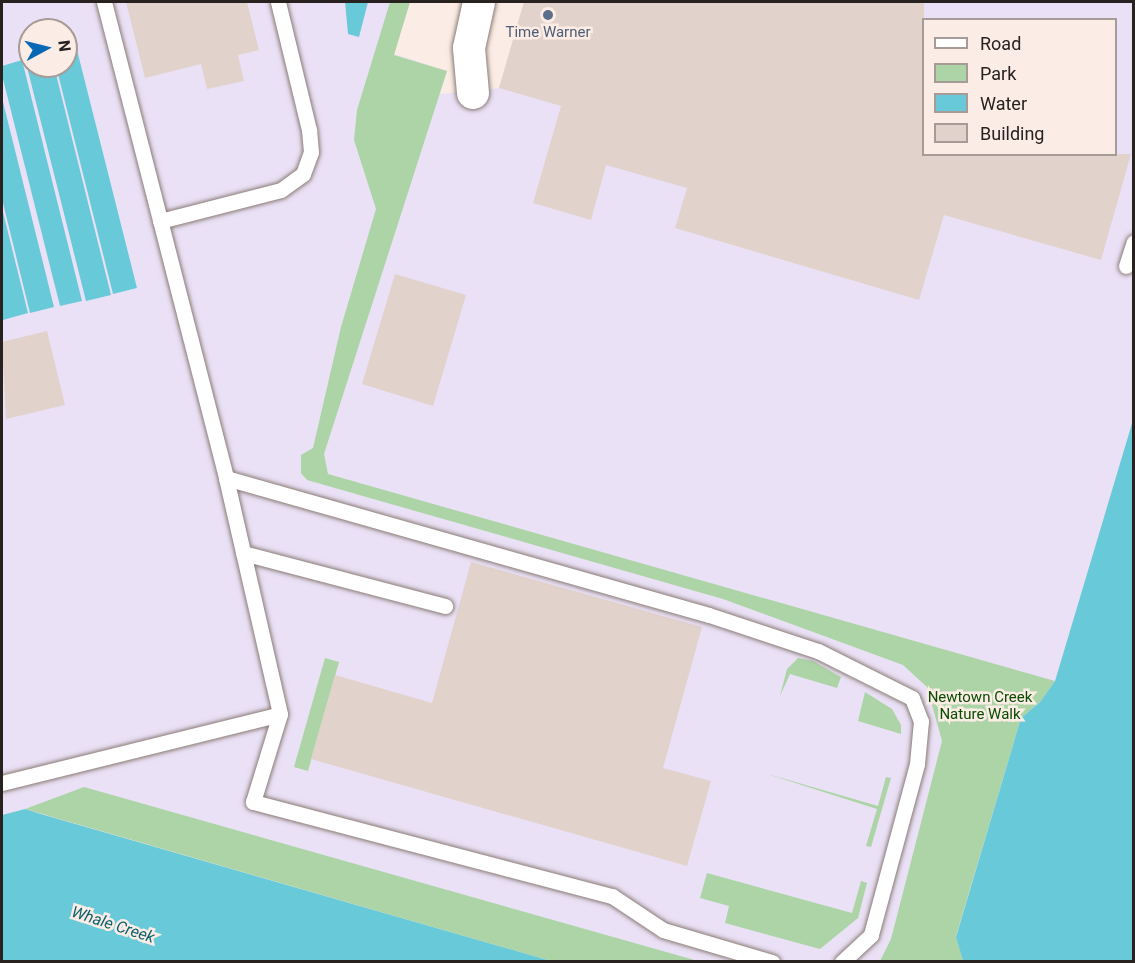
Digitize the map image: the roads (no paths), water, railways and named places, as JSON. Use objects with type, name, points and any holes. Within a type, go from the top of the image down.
[{"type":"street","points":[[473,93],[470,48],[479,2]]},
{"type":"lane","points":[[104,2],[225,478],[280,714],[253,802],[612,896],[663,930],[772,962]]},
{"type":"lane","points":[[160,221],[281,190],[303,174],[311,152],[309,130],[278,2]]},
{"type":"lane","points":[[1126,266],[1134,242]]},
{"type":"lane","points":[[225,478],[710,615],[818,651],[912,698],[921,721],[917,764],[871,935],[842,962]]},
{"type":"lane","points":[[243,553],[445,606]]},
{"type":"lane","points":[[2,783],[280,714]]},
{"type":"water","points":[[345,2],[368,2],[359,37],[348,34]]},
{"type":"water","points":[[78,54],[137,288],[113,294],[59,78],[78,78]]},
{"type":"water","points":[[18,61],[18,78],[26,78],[82,301],[60,306],[2,75],[2,66]]},
{"type":"water","points":[[30,78],[57,78],[111,295],[86,301]]},
{"type":"water","points":[[2,98],[54,307],[30,313],[2,199]]},
{"type":"water","points":[[2,208],[28,313],[3,320],[2,315]]},
{"type":"water","points":[[1133,420],[1133,961],[963,961],[956,937],[1021,718],[1040,702],[1055,681]]},
{"type":"water","name":"Whale Creek","points":[[25,809],[551,961],[2,961],[2,815]]},
{"type":"place","name":"Time Warner","points":[[548,15]]},
{"type":"park label","name":"Newtown Creek Nature Walk","points":[[980,706]]}]
